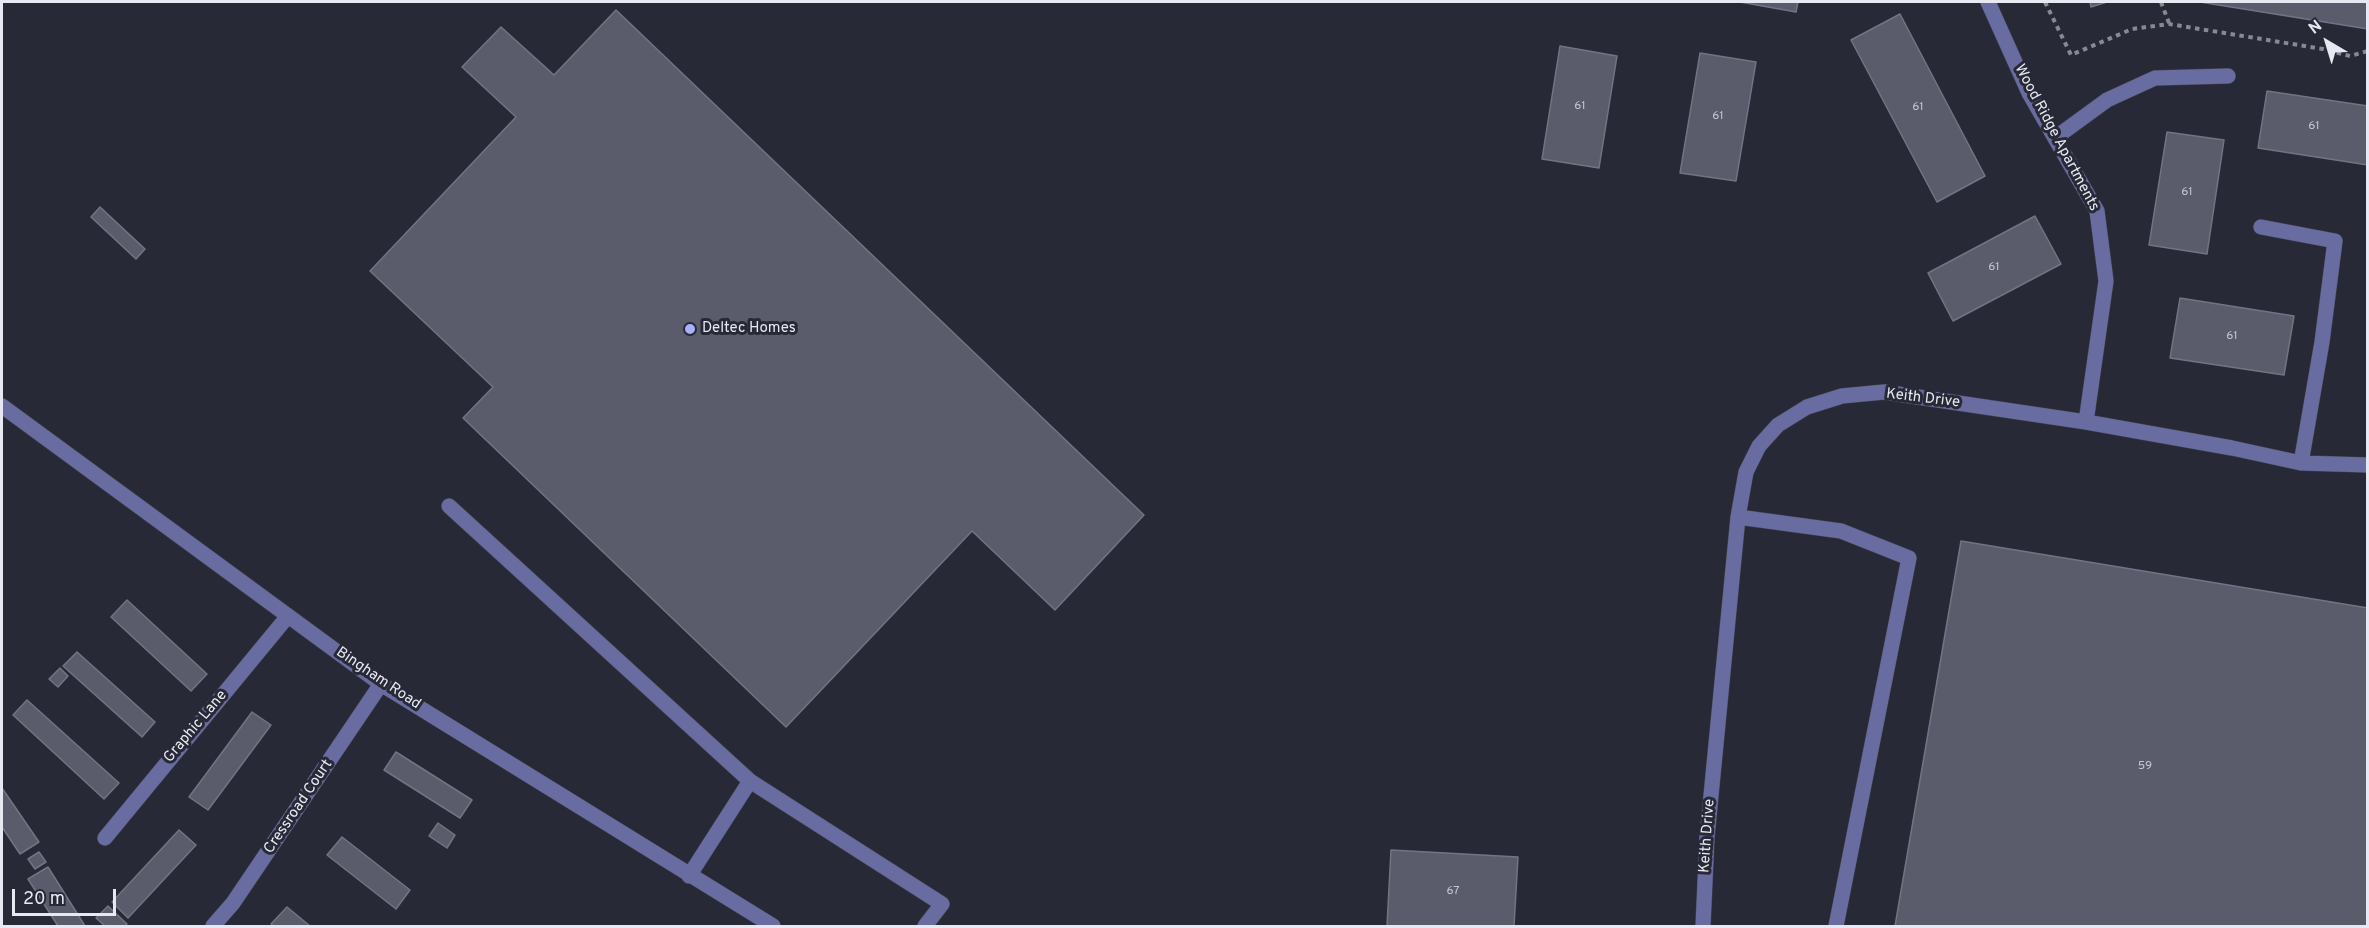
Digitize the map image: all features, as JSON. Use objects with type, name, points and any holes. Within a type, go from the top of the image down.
[{"type":"street","name":"Wood Ridge Apartments","points":[[1988,2],[2029,93],[2097,211],[2106,280],[2086,422]]},
{"type":"street","points":[[2055,138],[2107,100],[2155,78],[2228,76]]},
{"type":"street","points":[[2261,227],[2335,241],[2322,342],[2301,463]]},
{"type":"street","name":"Keith Drive","points":[[1703,927],[1707,837],[1738,517],[1746,472],[1759,446],[1778,425],[1807,407],[1842,396],[1884,393],[2086,422],[2232,448],[2301,463],[2367,465]]},
{"type":"street","name":"Bingham Road","points":[[2,406],[381,684],[688,876],[748,921],[772,927]]},
{"type":"street","points":[[449,506],[750,781],[942,904],[926,927]]},
{"type":"street","points":[[1738,517],[1841,531],[1909,558],[1836,927]]},
{"type":"street","name":"Graphic Lane","points":[[105,838],[288,616]]},
{"type":"street","name":"Cressroad Court","points":[[213,927],[233,903],[381,684]]},
{"type":"street","points":[[688,876],[750,781]]},
{"type":"path","points":[[2045,2],[2071,55],[2132,29],[2169,24],[2323,49],[2350,56],[2367,51]]},
{"type":"path","points":[[2161,2],[2169,24]]},
{"type":"building","points":[[1740,2],[1798,2],[1796,12]]},
{"type":"building","points":[[2090,2],[2107,2],[2091,7]]},
{"type":"building","points":[[2200,2],[2368,2],[2368,29]]},
{"type":"building","name":"Deltec Homes","points":[[616,10],[1144,515],[1055,610],[972,531],[786,727],[463,418],[493,387],[370,271],[516,117],[462,67],[501,27],[554,75]]},
{"type":"building","points":[[1900,14],[1985,176],[1937,202],[1851,40]]},
{"type":"building","points":[[1560,46],[1617,56],[1599,168],[1542,159]]},
{"type":"building","points":[[1700,53],[1756,62],[1736,181],[1680,173]]},
{"type":"building","points":[[2267,91],[2368,106],[2368,165],[2258,148]]},
{"type":"building","points":[[2167,132],[2224,140],[2207,254],[2149,245]]},
{"type":"building","points":[[100,207],[145,249],[136,259],[91,217]]},
{"type":"building","points":[[2035,216],[2061,264],[1953,321],[1928,273]]},
{"type":"building","points":[[2180,298],[2294,316],[2284,375],[2170,358]]},
{"type":"building","points":[[1961,541],[2368,608],[2368,926],[1895,926]]},
{"type":"building","points":[[127,600],[207,674],[191,691],[111,617]]},
{"type":"building","points":[[77,652],[155,722],[142,737],[63,666]]},
{"type":"building","points":[[60,668],[68,676],[58,687],[49,679]]},
{"type":"building","points":[[27,700],[119,783],[104,799],[13,715]]},
{"type":"building","points":[[252,712],[271,725],[208,810],[189,797]]},
{"type":"building","points":[[396,752],[472,800],[460,818],[384,770]]},
{"type":"building","points":[[2,788],[39,842],[20,854],[2,827]]},
{"type":"building","points":[[438,823],[455,835],[447,848],[429,836]]},
{"type":"building","points":[[179,830],[196,845],[128,918],[112,902]]},
{"type":"building","points":[[342,837],[410,890],[396,909],[327,855]]},
{"type":"building","points":[[1391,850],[1518,857],[1514,926],[1387,926]]},
{"type":"building","points":[[39,852],[46,862],[35,869],[28,859]]},
{"type":"building","points":[[48,867],[85,926],[58,926],[28,879]]},
{"type":"building","points":[[108,906],[127,924],[105,926],[96,918]]},
{"type":"building","points":[[287,907],[310,926],[274,926],[271,924]]},
{"type":"place","name":"Deltec Homes","points":[[690,329]]}]
